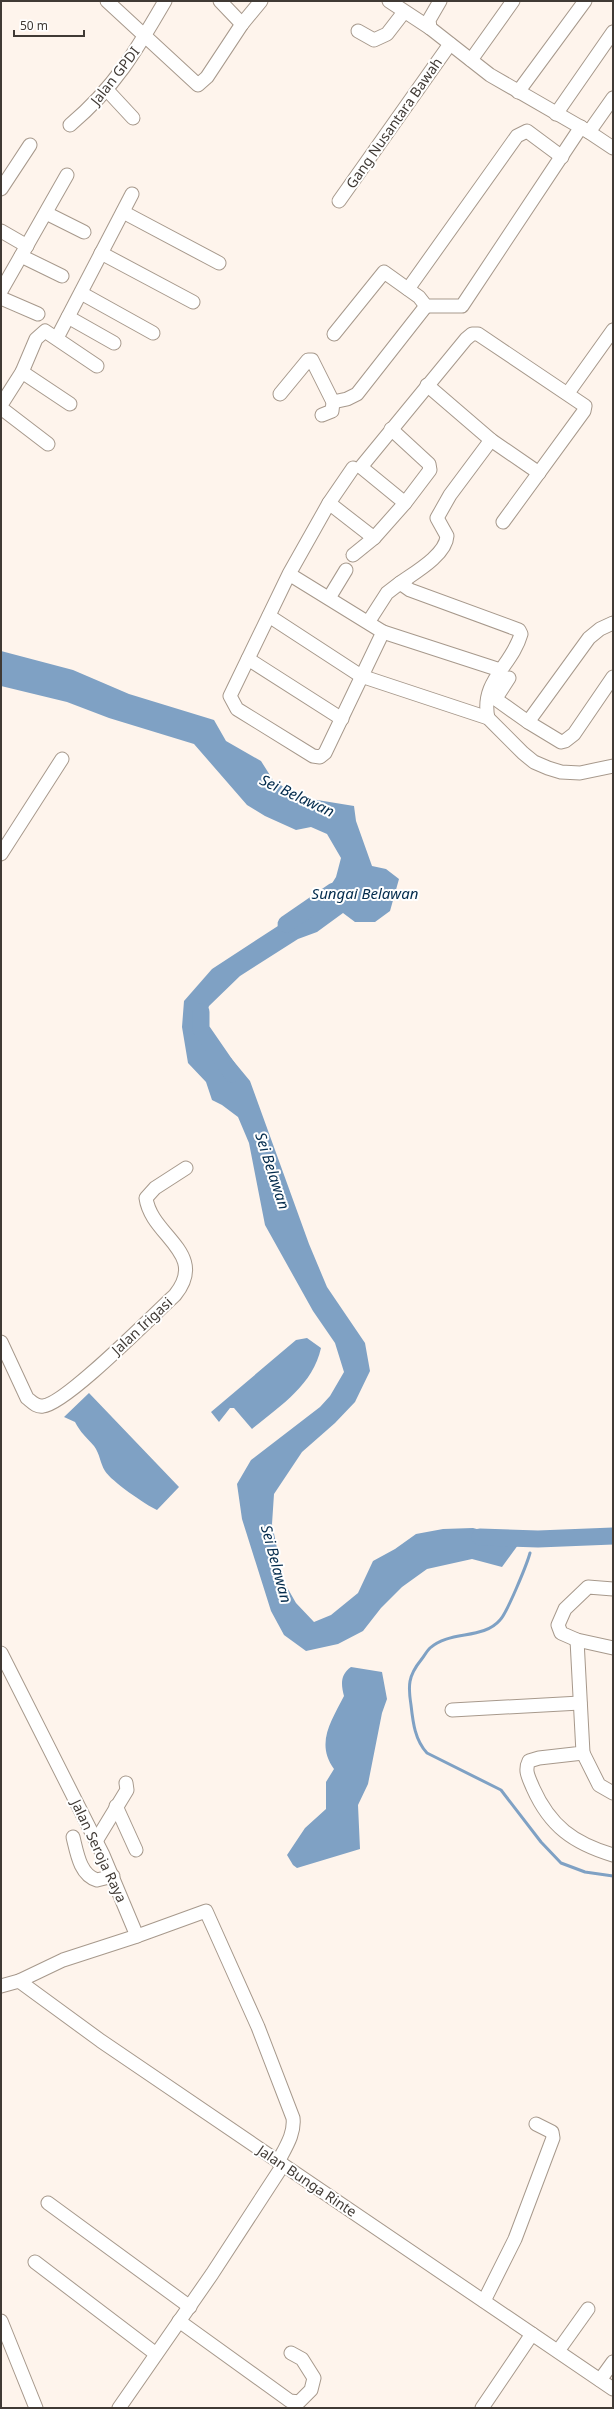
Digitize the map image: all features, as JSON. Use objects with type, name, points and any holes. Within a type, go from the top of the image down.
[{"type":"street","points":[[107,1],[144,37],[198,85],[207,78],[242,24],[261,1]]},
{"type":"street","name":"Jalan GPDI","points":[[70,125],[107,90],[128,64],[165,1]]},
{"type":"street","points":[[220,1],[242,24]]},
{"type":"street","points":[[389,1],[430,28],[471,60],[518,92],[585,130],[613,148]]},
{"type":"street","points":[[430,28],[429,20],[440,1]]},
{"type":"street","points":[[471,60],[513,1]]},
{"type":"street","points":[[518,92],[584,1]]},
{"type":"street","points":[[358,31],[374,40],[387,34],[404,12]]},
{"type":"street","points":[[556,114],[613,32]]},
{"type":"street","name":"Gang Nusantara Bawah","points":[[339,201],[450,44]]},
{"type":"street","points":[[107,90],[133,118]]},
{"type":"street","points":[[334,334],[382,274],[388,274],[408,289],[426,306],[460,307],[463,305],[562,157],[613,98]]},
{"type":"street","points":[[408,289],[518,136],[527,131],[562,157]]},
{"type":"street","points":[[1,189],[30,145]]},
{"type":"street","points":[[38,314],[2,290],[67,175]]},
{"type":"street","points":[[57,338],[132,194]]},
{"type":"street","points":[[123,212],[219,264]]},
{"type":"street","points":[[46,213],[84,232]]},
{"type":"street","points":[[1,231],[24,251],[62,276]]},
{"type":"street","points":[[101,253],[192,302]]},
{"type":"street","points":[[80,293],[153,333]]},
{"type":"street","points":[[322,415],[332,411],[339,400],[357,394],[426,306]]},
{"type":"street","points":[[68,317],[114,343]]},
{"type":"street","points":[[568,393],[613,330]]},
{"type":"street","points":[[1,405],[22,372],[39,334],[45,331],[97,366]]},
{"type":"street","points":[[405,503],[361,467],[466,339],[472,334],[478,334],[584,403],[586,408],[503,522]]},
{"type":"street","points":[[280,394],[308,360],[312,360],[339,400]]},
{"type":"street","points":[[22,372],[70,404]]},
{"type":"street","points":[[427,385],[491,440],[539,472]]},
{"type":"street","points":[[1,408],[48,444]]},
{"type":"street","points":[[353,555],[374,538],[405,503],[430,470],[429,464],[391,429]]},
{"type":"street","points":[[368,621],[388,593],[429,563],[445,545],[447,536],[438,518],[450,495],[491,440]]},
{"type":"street","points":[[353,468],[329,503],[289,574],[230,696],[237,709],[317,757],[325,753],[383,632]]},
{"type":"street","points":[[329,503],[374,538]]},
{"type":"street","points":[[329,598],[346,570]]},
{"type":"street","points":[[289,574],[368,621],[383,632],[505,674]]},
{"type":"street","points":[[400,583],[410,590],[519,630],[521,634],[518,645],[505,674],[497,700],[528,722],[561,742],[565,741],[574,734],[613,677]]},
{"type":"street","points":[[269,616],[361,676],[488,718],[522,753],[534,762],[561,772],[580,773],[613,766]]},
{"type":"street","points":[[528,722],[589,638],[600,629],[613,623]]},
{"type":"street","points":[[248,659],[342,719]]},
{"type":"street","points":[[488,718],[486,706],[487,695],[505,674]]},
{"type":"street","points":[[2,852],[62,759]]},
{"type":"street","name":"Jalan Irigasi","points":[[1,1342],[28,1398],[33,1404],[43,1406],[54,1402],[78,1385],[175,1295],[184,1284],[187,1270],[182,1255],[148,1209],[146,1198],[155,1188],[186,1168]]},
{"type":"street","points":[[613,1589],[588,1587],[565,1609],[559,1619],[559,1630],[577,1640],[613,1648]]},
{"type":"street","points":[[577,1640],[583,1753],[599,1785],[613,1793]]},
{"type":"street","name":"Jalan Seroja Raya","points":[[1,1653],[113,1876],[137,1936]]},
{"type":"street","points":[[452,1710],[580,1703]]},
{"type":"street","points":[[583,1753],[545,1757],[529,1761],[526,1767],[527,1774],[538,1800],[555,1824],[576,1841],[613,1855]]},
{"type":"street","points":[[96,1841],[127,1790],[126,1783]]},
{"type":"street","points":[[116,1806],[136,1850]]},
{"type":"street","points":[[73,1837],[80,1864],[88,1876],[98,1880],[113,1876]]},
{"type":"street","points":[[1,1986],[19,1981],[63,1960],[137,1936],[206,1911],[258,2027],[293,2118],[294,2126],[281,2163],[190,2307],[119,2408]]},
{"type":"street","name":"Jalan Bunga Rinte","points":[[19,1981],[101,2042],[613,2389]]},
{"type":"street","points":[[484,2302],[515,2239],[553,2138],[552,2132],[536,2124]]},
{"type":"street","points":[[48,2203],[190,2307]]},
{"type":"street","points":[[35,2262],[156,2354]]},
{"type":"street","points":[[558,2351],[588,2309]]},
{"type":"street","points":[[1,2321],[36,2408]]},
{"type":"street","points":[[179,2322],[290,2401],[299,2402],[311,2390],[314,2378],[302,2359],[291,2353]]},
{"type":"street","points":[[482,2408],[532,2334]]},
{"type":"street","points":[[600,2380],[613,2362]]},
{"type":"water","name":"Sungai Belawan","points":[[1,651],[73,670],[129,694],[214,720],[226,741],[261,761],[273,780],[299,797],[354,806],[356,821],[372,866],[386,869],[399,879],[390,911],[375,922],[355,922],[343,913],[317,932],[298,939],[240,976],[209,1006],[202,1029],[214,1053],[231,1058],[250,1081],[309,1244],[327,1287],[365,1343],[370,1371],[355,1402],[335,1423],[302,1452],[274,1494],[272,1524],[284,1582],[296,1603],[314,1622],[331,1615],[358,1593],[373,1561],[395,1549],[416,1534],[443,1529],[473,1528],[521,1541],[502,1567],[472,1559],[427,1569],[402,1587],[381,1608],[363,1631],[338,1644],[306,1651],[284,1635],[271,1611],[242,1519],[237,1484],[251,1460],[320,1407],[330,1396],[344,1372],[335,1343],[313,1311],[265,1225],[249,1143],[238,1117],[222,1105],[212,1100],[206,1082],[188,1063],[182,1027],[184,1001],[212,969],[281,924],[311,908],[324,896],[336,877],[341,858],[327,834],[311,827],[296,830],[265,816],[247,805],[194,744],[109,718],[67,702],[1,686]]},
{"type":"water","points":[[307,1338],[321,1348],[311,1373],[294,1394],[252,1429],[234,1408],[230,1408],[219,1422],[211,1412],[296,1340]]},
{"type":"water","points":[[89,1393],[179,1487],[157,1510],[114,1481],[103,1468],[98,1452],[94,1446],[81,1432],[75,1422],[64,1417]]},
{"type":"water","points":[[351,1667],[382,1672],[387,1699],[382,1713],[368,1784],[358,1805],[360,1849],[297,1868],[293,1865],[287,1855],[305,1828],[326,1809],[326,1782],[334,1769],[328,1759],[326,1750],[327,1732],[344,1696],[342,1688],[343,1677],[347,1670]]},
{"type":"waterway","name":"Sei Belawan","points":[[286,924],[334,891]]},
{"type":"waterway","name":"Sei Belawan","points":[[201,1012],[201,1029],[232,1074]]},
{"type":"waterway","name":"Sei Belawan","points":[[480,1537],[538,1539],[613,1536]]},
{"type":"waterway","points":[[530,1553],[512,1599],[500,1620],[485,1630],[438,1642],[429,1649],[417,1666],[411,1676],[409,1687],[415,1731],[420,1743],[427,1753],[501,1790],[541,1842],[561,1863],[585,1872],[613,1876]]}]
